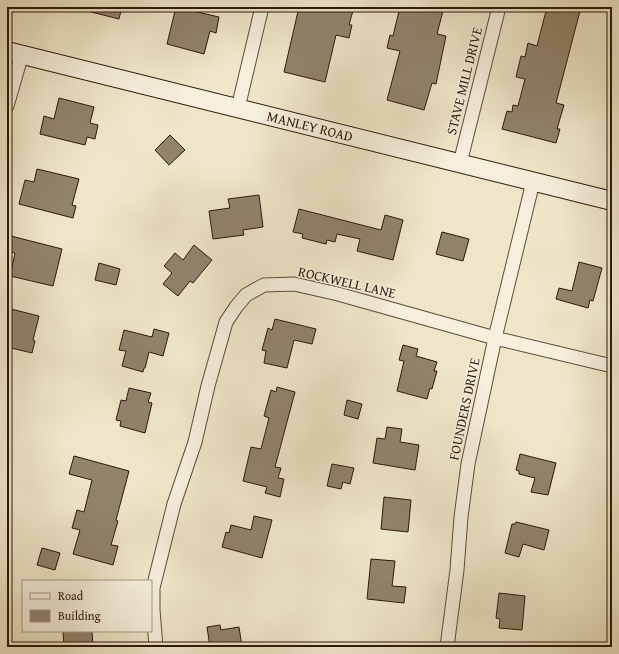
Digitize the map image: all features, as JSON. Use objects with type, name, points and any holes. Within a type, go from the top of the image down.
[{"type":"street","points":[[238,108],[262,7]]},
{"type":"street","name":"STAVE MILL DRIVE","points":[[460,163],[499,7]]},
{"type":"street","points":[[7,106],[15,52]]},
{"type":"street","name":"MANLEY ROAD","points":[[15,52],[612,201]]},
{"type":"street","name":"FOUNDERS DRIVE","points":[[447,647],[468,464],[495,338],[533,182]]},
{"type":"street","name":"ROCKWELL LANE","points":[[156,647],[153,610],[154,588],[174,504],[195,442],[208,386],[226,322],[246,295],[264,285],[294,284],[352,298],[495,338],[612,366]]},
{"type":"building","points":[[87,7],[122,7],[119,19],[87,11]]},
{"type":"building","points":[[176,7],[219,17],[216,33],[210,31],[204,54],[167,44]]},
{"type":"building","points":[[299,7],[354,7],[349,25],[352,25],[349,38],[336,35],[325,82],[284,72]]},
{"type":"building","points":[[400,7],[444,7],[437,34],[446,36],[436,84],[432,83],[424,110],[387,100],[400,51],[387,48],[390,35],[393,36]]},
{"type":"building","points":[[547,7],[581,7],[556,103],[564,105],[557,129],[560,129],[556,143],[502,129],[507,111],[512,112],[513,105],[518,106],[525,79],[516,77],[521,56],[525,57],[528,43],[537,46]]},
{"type":"building","points":[[59,98],[94,107],[90,123],[98,125],[95,139],[87,137],[85,145],[40,134],[44,116],[54,119]]},
{"type":"building","points":[[170,135],[185,150],[169,165],[155,150]]},
{"type":"building","points":[[37,169],[79,179],[72,205],[76,206],[73,218],[19,204],[25,180],[34,182]]},
{"type":"building","points":[[259,195],[263,227],[243,230],[244,235],[213,239],[209,211],[230,208],[228,199]]},
{"type":"building","points":[[299,209],[381,230],[385,215],[403,220],[393,260],[357,251],[360,239],[337,234],[335,242],[327,240],[326,244],[302,238],[303,234],[293,232]]},
{"type":"building","points":[[442,232],[469,239],[463,261],[436,254]]},
{"type":"building","points":[[7,235],[62,249],[53,286],[10,276],[15,253],[7,251]]},
{"type":"building","points":[[194,245],[212,260],[193,283],[190,281],[178,296],[163,284],[172,273],[164,266],[175,253],[183,260]]},
{"type":"building","points":[[579,262],[602,268],[593,301],[590,300],[588,308],[556,299],[559,288],[572,291]]},
{"type":"building","points":[[99,263],[120,269],[116,285],[95,280]]},
{"type":"building","points":[[7,308],[39,316],[33,340],[35,341],[32,353],[7,347]]},
{"type":"building","points":[[275,319],[316,329],[312,344],[294,340],[287,368],[264,363],[266,351],[262,350],[268,328],[272,330]]},
{"type":"building","points":[[154,329],[169,333],[163,356],[149,352],[143,372],[122,366],[126,351],[119,350],[124,330],[152,337]]},
{"type":"building","points":[[403,345],[418,349],[416,356],[437,362],[434,371],[437,371],[432,389],[430,388],[427,399],[397,391],[404,361],[399,360]]},
{"type":"building","points":[[277,387],[295,392],[275,467],[281,468],[278,478],[284,479],[280,497],[265,493],[267,487],[243,481],[251,447],[261,449],[269,418],[264,416],[271,390],[276,392]]},
{"type":"building","points":[[129,388],[151,393],[148,402],[152,403],[145,433],[120,426],[121,421],[116,420],[121,400],[126,401]]},
{"type":"building","points":[[347,400],[362,404],[358,419],[344,415]]},
{"type":"building","points":[[387,427],[402,429],[400,442],[419,445],[415,470],[373,463],[377,438],[385,439]]},
{"type":"building","points":[[520,454],[556,463],[548,495],[531,492],[535,478],[519,474],[519,471],[516,470]]},
{"type":"building","points":[[74,456],[129,471],[111,545],[118,546],[113,565],[73,554],[80,530],[72,528],[77,510],[84,512],[92,480],[69,474]]},
{"type":"building","points":[[332,464],[354,468],[350,484],[343,482],[341,489],[327,486]]},
{"type":"building","points":[[384,497],[411,500],[408,532],[381,529]]},
{"type":"building","points":[[254,516],[272,520],[262,558],[222,547],[226,532],[229,533],[231,525],[251,530]]},
{"type":"building","points":[[516,522],[549,530],[544,550],[523,544],[519,557],[505,553],[512,524],[515,524]]},
{"type":"building","points":[[42,548],[60,553],[55,570],[37,565]]},
{"type":"building","points":[[371,559],[395,561],[392,586],[406,587],[404,603],[367,599]]},
{"type":"building","points":[[499,593],[525,596],[522,630],[499,628],[500,619],[496,618]]},
{"type":"building","points":[[220,625],[221,630],[239,627],[242,647],[210,647],[207,627]]},
{"type":"building","points":[[63,632],[92,632],[93,647],[64,647]]}]
